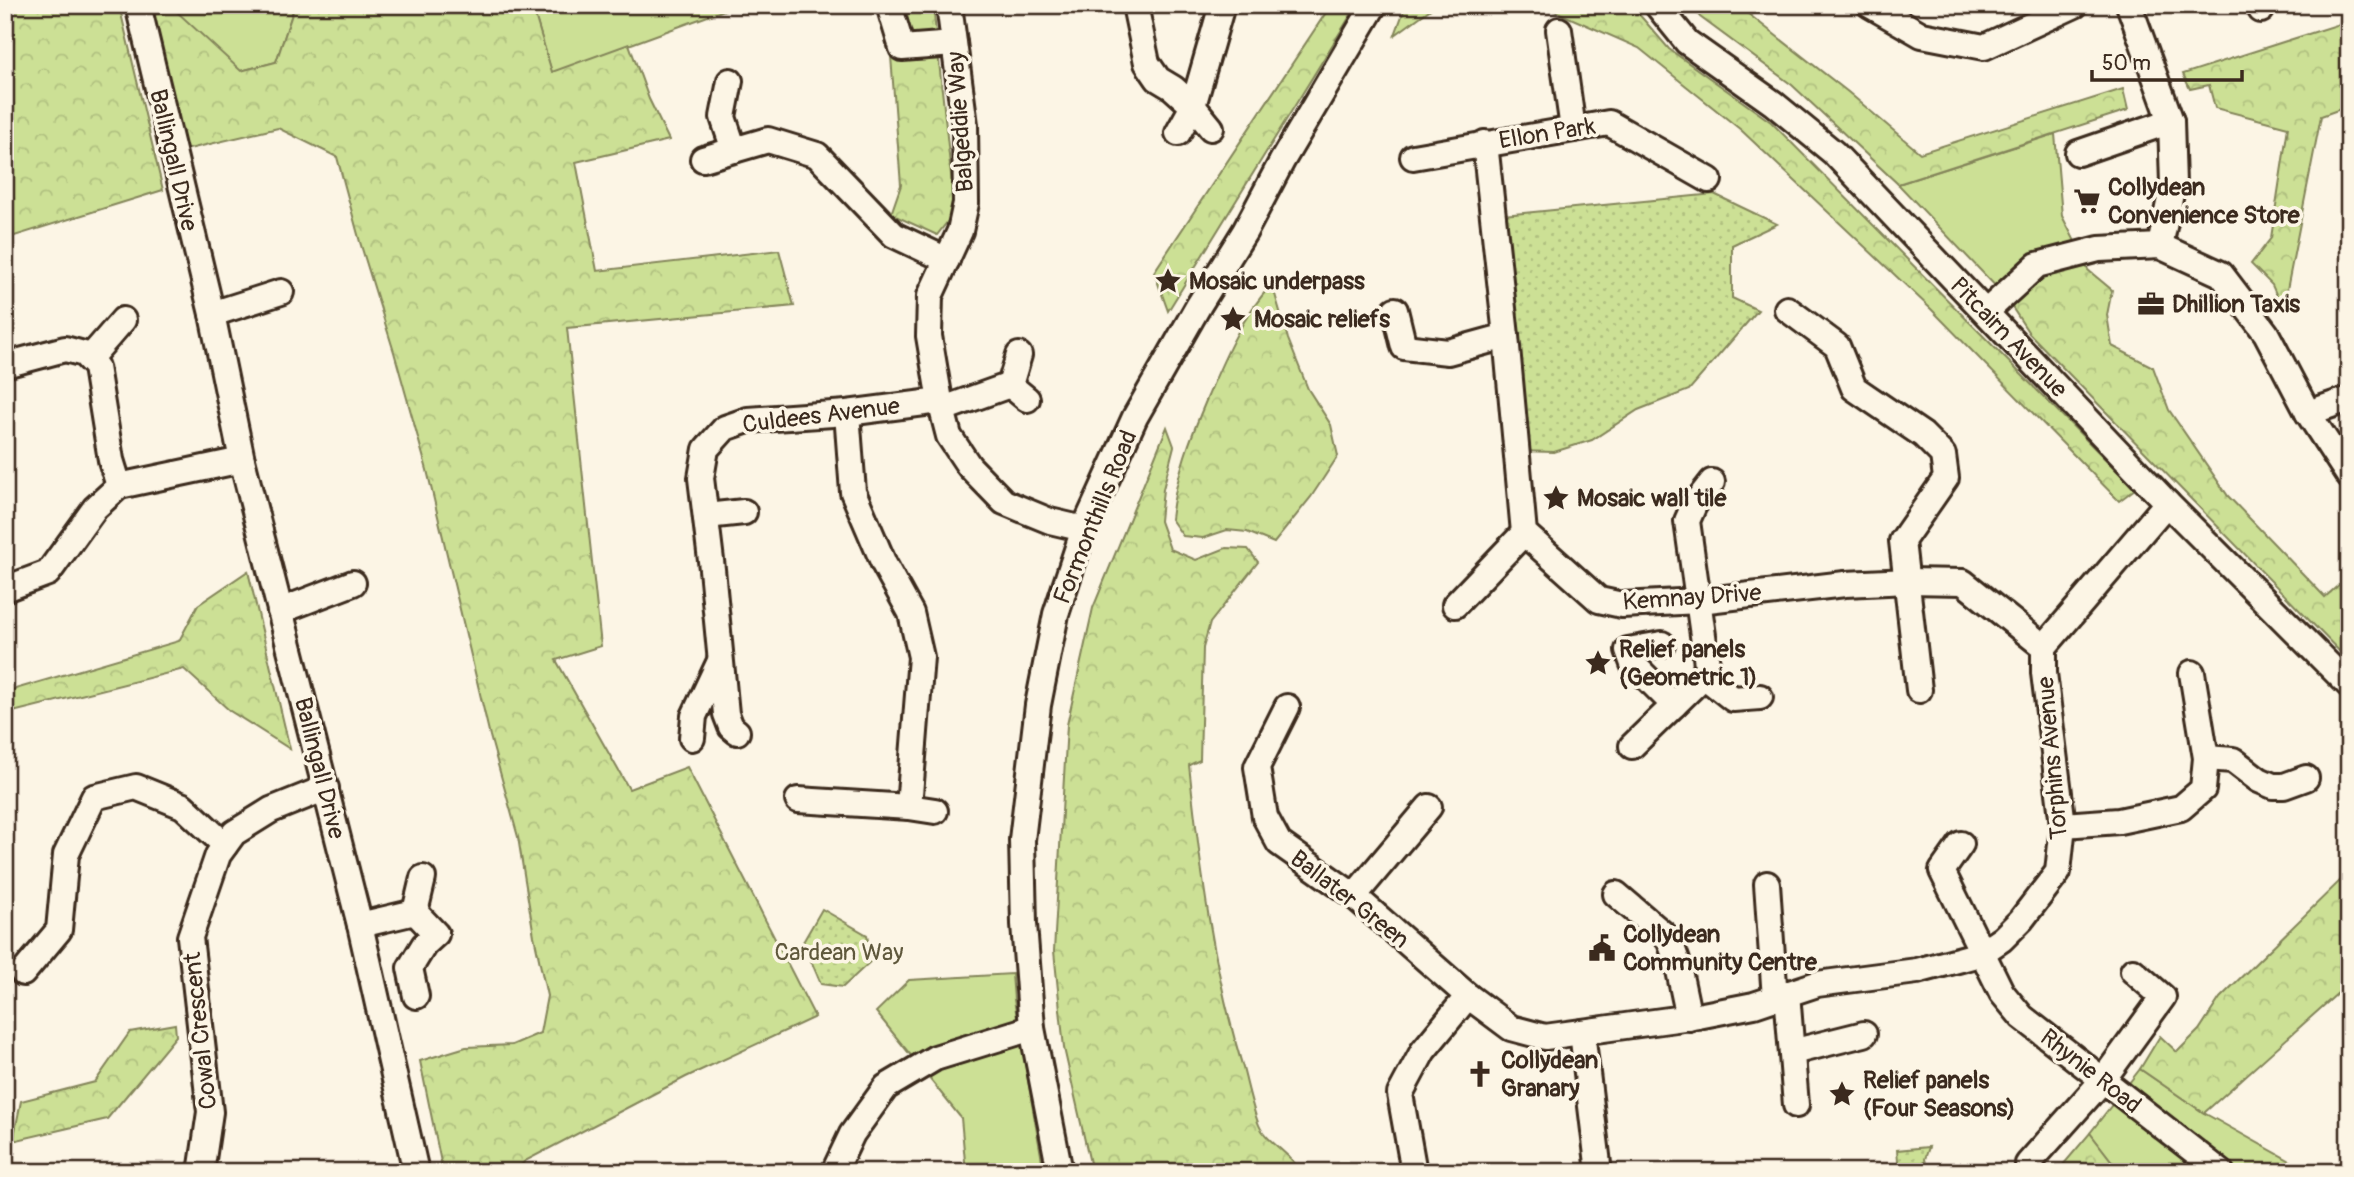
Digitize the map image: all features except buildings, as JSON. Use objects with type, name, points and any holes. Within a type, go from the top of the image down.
[{"type":"street","name":"Ballingall Drive","points":[[138,5],[212,314],[242,460],[326,788],[416,1172]]},
{"type":"street","points":[[889,5],[902,48],[954,44]]},
{"type":"street","name":"Balgeddie Way","points":[[949,5],[965,125],[966,203],[960,231],[930,296],[929,336],[941,405],[949,436],[969,466],[1004,502],[1050,521],[1084,529]]},
{"type":"street","points":[[1135,5],[1147,63],[1158,79],[1193,106],[1211,128]]},
{"type":"street","points":[[1178,133],[1193,106],[1222,5]]},
{"type":"street","name":"Formonthills Road","points":[[1060,1172],[1032,1028],[1024,924],[1022,840],[1041,692],[1056,614],[1084,529],[1135,416],[1374,5]]},
{"type":"street","name":"Pitcairn Avenue","points":[[1657,5],[1687,42],[1773,103],[1834,153],[2167,503],[2349,685]]},
{"type":"street","points":[[1870,5],[1922,36],[1984,47],[2075,5]]},
{"type":"street","points":[[2129,5],[2171,121],[2173,184],[2160,246]]},
{"type":"street","points":[[1559,30],[1573,129]]},
{"type":"street","points":[[730,81],[723,117],[734,150]]},
{"type":"street","points":[[2077,153],[2171,121]]},
{"type":"street","name":"Ellon Park","points":[[1413,157],[1609,123],[1709,180]]},
{"type":"street","points":[[704,159],[768,140],[817,155],[894,235],[947,260]]},
{"type":"street","points":[[1455,606],[1524,533],[1485,143]]},
{"type":"street","points":[[1986,312],[2037,265],[2099,249],[2160,246],[2221,274],[2266,333],[2308,413],[2349,476]]},
{"type":"street","points":[[212,314],[281,292]]},
{"type":"street","points":[[1787,309],[1837,346],[1854,388],[1923,435],[1943,456],[1946,478],[1902,541],[1919,690]]},
{"type":"street","points":[[1395,310],[1404,347],[1448,352],[1506,336]]},
{"type":"street","points":[[89,359],[123,320]]},
{"type":"street","points":[[5,365],[65,349],[84,354],[89,359],[96,367],[111,460],[119,486]]},
{"type":"street","name":"Culdees Avenue","points":[[737,732],[731,727],[726,714],[701,478],[706,449],[725,428],[748,421],[941,405],[1019,392],[1019,355]]},
{"type":"street","points":[[2308,413],[2349,399]]},
{"type":"street","points":[[847,413],[853,492],[884,564],[911,613],[921,657],[909,807]]},
{"type":"street","points":[[5,589],[48,573],[95,509],[119,486],[242,460]]},
{"type":"street","points":[[1632,746],[1704,676],[1707,664],[1687,521],[1712,482]]},
{"type":"street","name":"Torphins Avenue","points":[[1468,996],[1511,1028],[1545,1037],[1689,1018],[1781,996],[1817,984],[1917,971],[1980,954],[2002,939],[2021,920],[2059,872],[2063,825],[2044,673],[2044,648],[2167,503]]},
{"type":"street","points":[[706,516],[744,512]]},
{"type":"street","name":"Kemnay Drive","points":[[1524,533],[1599,600],[1622,605],[1699,600],[1845,584],[1963,582],[2044,648]]},
{"type":"street","points":[[280,611],[353,583]]},
{"type":"street","points":[[1662,644],[1628,650],[1633,664],[1674,705]]},
{"type":"street","points":[[692,738],[694,716],[721,659]]},
{"type":"street","points":[[2063,825],[2119,821],[2181,808],[2203,789],[2206,758],[2192,673]]},
{"type":"street","points":[[1704,676],[1733,699],[1760,697]]},
{"type":"street","name":"Ballater Green","points":[[1287,707],[1257,767],[1265,817],[1279,843],[1354,896],[1468,996]]},
{"type":"street","points":[[2206,758],[2233,760],[2259,780],[2273,786],[2284,786],[2306,778]]},
{"type":"street","points":[[23,973],[59,930],[66,855],[94,797],[136,787],[183,806],[225,845]]},
{"type":"street","name":"Cowal Crescent","points":[[199,1172],[210,1112],[190,937],[218,855],[234,833],[271,810],[326,788]]},
{"type":"street","points":[[798,800],[935,811]]},
{"type":"street","points":[[1354,896],[1429,807]]},
{"type":"street","name":"Rhynie Road","points":[[1961,844],[1942,871],[1980,954],[2002,993],[2022,1017],[2221,1172]]},
{"type":"street","points":[[415,912],[423,878]]},
{"type":"street","points":[[1767,884],[1781,996],[1792,1052],[1796,1105]]},
{"type":"street","points":[[1616,894],[1669,939],[1677,961],[1689,1018]]},
{"type":"street","points":[[359,925],[415,912]]},
{"type":"street","points":[[415,912],[436,934],[424,945],[411,968],[416,996]]},
{"type":"street","points":[[2028,1164],[2102,1081],[2163,997],[2133,971]]},
{"type":"street","points":[[1414,1172],[1400,1094],[1423,1052],[1468,996]]},
{"type":"street","points":[[834,1172],[852,1134],[886,1087],[935,1058],[1032,1028]]},
{"type":"street","points":[[1582,1032],[1599,1172]]},
{"type":"street","points":[[1792,1052],[1864,1034]]},
{"type":"green space","points":[[12,5],[119,5],[163,190],[5,239],[5,10]]},
{"type":"green space","points":[[138,5],[295,5],[276,62],[240,71],[174,10],[141,19]]},
{"type":"green space","points":[[295,5],[532,5],[552,72],[629,44],[649,99],[669,140],[576,162],[597,271],[779,250],[794,306],[567,328],[601,646],[556,660],[629,789],[687,767],[815,1017],[686,1077],[525,1161],[515,1172],[443,1172],[420,1061],[466,1047],[512,1045],[540,1033],[547,996],[518,837],[490,736],[427,470],[337,157],[278,128],[172,153],[141,19],[174,9],[241,71],[276,62]]},
{"type":"green space","points":[[532,5],[738,5],[552,73]]},
{"type":"green space","points":[[887,5],[933,5],[955,212],[937,235],[891,214],[901,185]]},
{"type":"green space","points":[[1331,5],[1357,5],[1168,311],[1154,272]]},
{"type":"green space","points":[[1406,5],[1436,5],[1395,35]]},
{"type":"green space","points":[[1541,5],[1631,5],[1669,49],[1771,122],[2135,489],[2119,501],[1931,309],[1741,130],[1639,48]]},
{"type":"green space","points":[[1691,5],[1737,5],[1848,92],[1920,153],[2123,89],[2128,110],[1898,184],[1792,85],[1700,17]]},
{"type":"green space","points":[[2349,21],[2349,106],[2321,116],[2283,310],[2272,285],[2251,264],[2271,238],[2288,127],[2215,108],[2209,85],[2190,89],[2183,74]]},
{"type":"green space","points":[[2055,134],[2062,216],[2081,253],[2004,295],[1898,184]]},
{"type":"green space","points":[[1714,194],[1777,224],[1732,245],[1732,298],[1758,310],[1689,390],[1638,410],[1592,440],[1554,452],[1517,451],[1493,216]]},
{"type":"green space","points":[[2081,253],[2088,270],[2112,290],[2107,315],[2112,346],[2153,367],[2169,410],[2228,496],[2325,597],[2349,576],[2349,611],[2343,617],[2349,623],[2349,661],[2029,333],[2004,295]]},
{"type":"green space","points":[[1272,284],[1288,339],[1308,389],[1331,425],[1338,456],[1311,497],[1274,543],[1247,532],[1227,530],[1203,538],[1183,536],[1171,519],[1176,487],[1190,441],[1235,337],[1251,310]]},
{"type":"green space","points":[[1167,427],[1174,446],[1163,489],[1160,521],[1170,549],[1196,560],[1226,548],[1248,549],[1258,562],[1210,623],[1203,648],[1200,760],[1189,765],[1203,880],[1223,994],[1252,1104],[1262,1131],[1292,1159],[1301,1172],[1092,1172],[1064,1048],[1054,951],[1067,725],[1093,608]]},
{"type":"green space","points":[[248,571],[290,749],[230,711],[184,669],[5,714],[5,692],[179,641],[198,605]]},
{"type":"green space","points":[[2349,872],[2349,983],[2204,1113],[2140,1069],[2160,1036],[2177,1052],[2199,1030],[2220,998]]},
{"type":"green space","name":"Cardean Way","points":[[822,909],[867,935],[871,961],[843,987],[821,984],[803,942]]},
{"type":"green space","points":[[1012,974],[1014,1000],[1044,1172],[966,1172],[961,1118],[876,1012],[909,980]]},
{"type":"green space","points":[[175,1024],[176,1036],[107,1119],[13,1141],[21,1101],[95,1082],[130,1032]]},
{"type":"green space","points":[[2140,1069],[2204,1113],[2301,1167],[2304,1172],[2103,1172],[2113,1163],[2090,1133]]},
{"type":"green space","points":[[2090,1133],[2113,1163],[2103,1172],[2057,1172]]},
{"type":"green space","points":[[1929,1147],[1925,1159],[1928,1172],[1899,1172],[1897,1150]]},
{"type":"place","name":"Collydean Convenience Store","points":[[2087,201]]},
{"type":"place","name":"Mosaic underpass","points":[[1168,281]]},
{"type":"place","name":"Dhillion Taxis","points":[[2151,304]]},
{"type":"place","name":"Mosaic reliefs","points":[[1233,319]]},
{"type":"place","name":"Mosaic wall tile","points":[[1556,498]]},
{"type":"place","name":"Relief panels (Geometric 1)","points":[[1598,663]]},
{"type":"place","name":"Collydean Community Centre","points":[[1602,948]]},
{"type":"place","name":"Collydean Granary","points":[[1480,1074]]},
{"type":"place","name":"Relief panels (Four Seasons)","points":[[1842,1094]]}]
